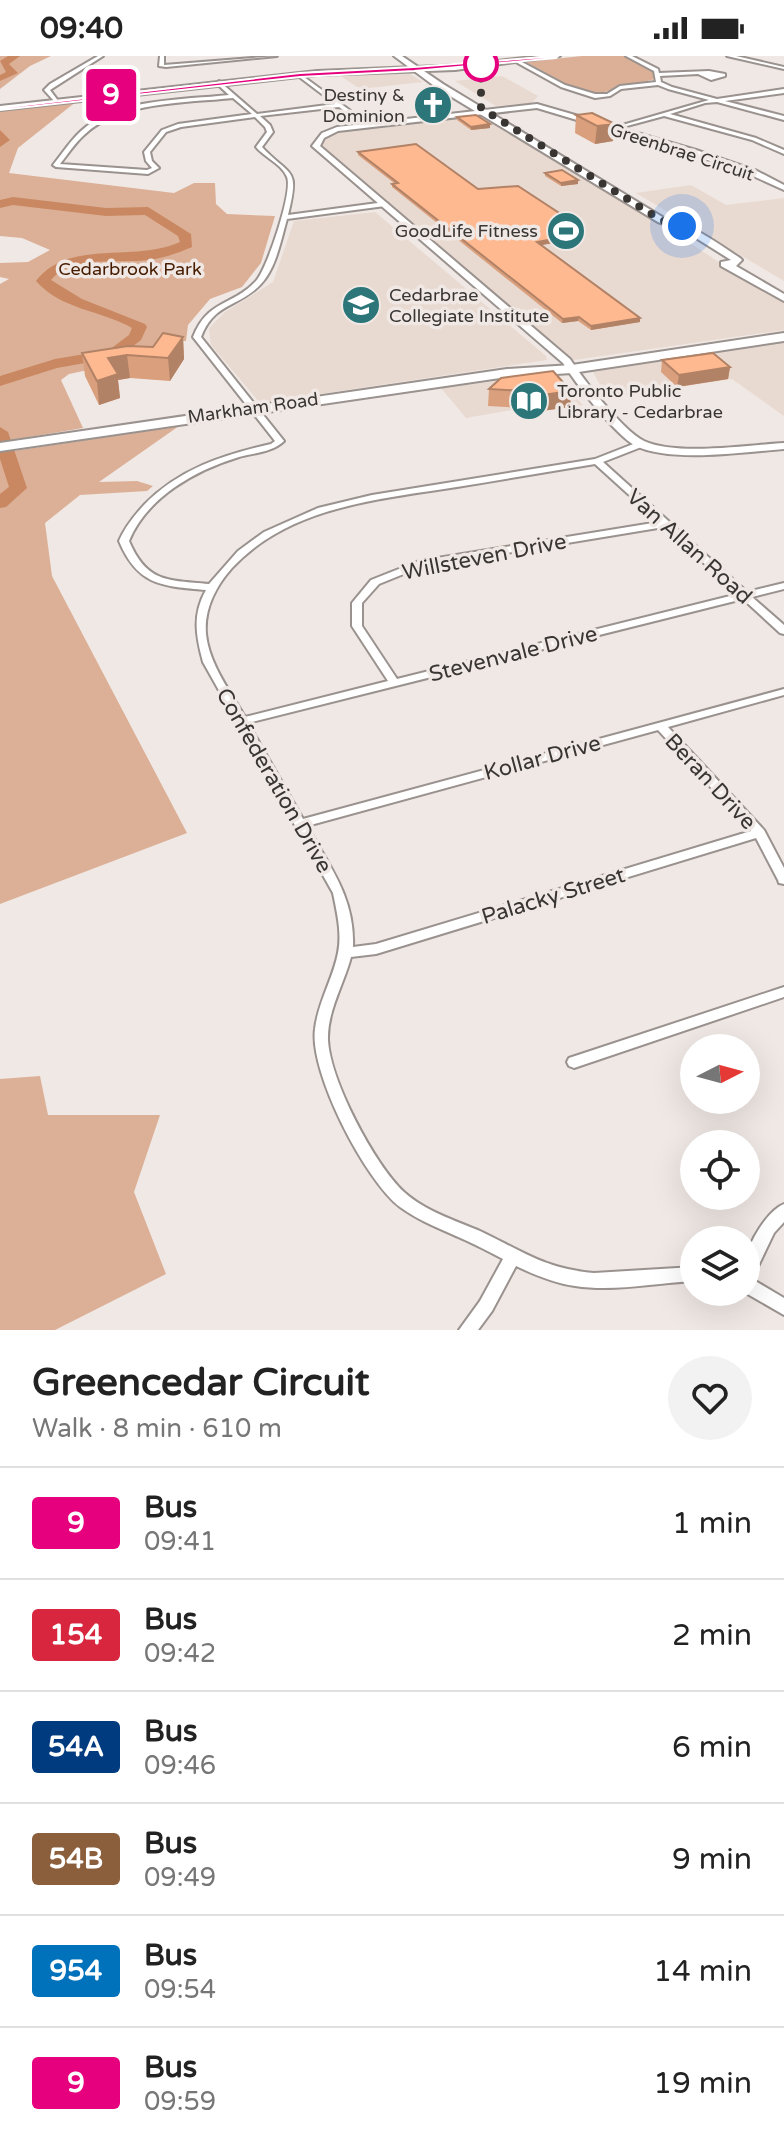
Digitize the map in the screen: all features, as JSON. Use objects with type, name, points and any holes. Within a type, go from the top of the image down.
[{"type":"main road","points":[[400,58],[661,220],[659,224],[721,263],[732,265],[784,298]]},
{"type":"main road","name":"Markham Road","points":[[0,447],[256,408],[507,373],[522,374],[784,330]]},
{"type":"main road","name":"Markham Road","points":[[569,365],[784,337]]},
{"type":"street","points":[[57,101],[47,90],[101,56]]},
{"type":"street","points":[[162,56],[160,63],[166,66],[275,56]]},
{"type":"street","points":[[0,108],[300,75],[420,70],[557,56]]},
{"type":"street","points":[[628,56],[655,69],[659,83]]},
{"type":"street","points":[[729,56],[784,68]]},
{"type":"street","points":[[752,60],[766,56]]},
{"type":"street","points":[[516,61],[563,86],[595,96],[608,95],[623,87],[659,83],[713,101],[784,118]]},
{"type":"street","points":[[659,75],[700,74]]},
{"type":"street","points":[[300,75],[367,125]]},
{"type":"street","points":[[211,587],[156,581],[139,571],[124,541],[130,528],[156,496],[187,473],[223,458],[279,444],[280,441],[197,337],[200,321],[251,288],[266,272],[284,218],[290,177],[260,150],[260,145],[270,132],[268,126],[219,83]]},
{"type":"street","points":[[614,129],[713,101],[784,91]]},
{"type":"street","points":[[233,96],[141,106],[112,114],[83,132],[56,165],[148,172],[156,168],[149,161],[147,152],[170,128],[339,105]]},
{"type":"street","name":"Greenbrae Circuit","points":[[385,204],[316,146],[318,139],[325,133],[367,125],[537,106],[754,173],[784,188]]},
{"type":"street","points":[[663,114],[742,135],[784,152]]},
{"type":"street","points":[[284,218],[385,204],[569,365],[615,422],[641,444],[678,452],[784,446]]},
{"type":"street","name":"Confederation Drive","points":[[641,444],[597,461],[372,498],[321,510],[273,530],[224,569],[211,587],[202,621],[204,646],[214,675],[339,893],[345,918],[345,953],[326,1009],[321,1042],[331,1082],[375,1167],[407,1204],[561,1276],[592,1280],[680,1275]]},
{"type":"street","name":"Van Allan Road","points":[[597,461],[784,631]]},
{"type":"street","name":"Willsteven Drive","points":[[394,682],[357,626],[357,603],[375,582],[419,564],[665,524]]},
{"type":"street","name":"Stevenvale Drive","points":[[241,721],[784,586]]},
{"type":"street","name":"Kollar Drive","points":[[301,824],[784,692]]},
{"type":"street","name":"Beran Drive","points":[[659,725],[760,833],[784,880]]},
{"type":"street","name":"Palacky Street","points":[[345,953],[376,949],[760,833]]},
{"type":"street","points":[[574,1062],[784,992]]},
{"type":"street","points":[[760,1245],[768,1228],[784,1211]]},
{"type":"street","points":[[468,1330],[486,1306],[513,1256]]},
{"type":"street","points":[[760,1292],[784,1307]]},
{"type":"shaded area","points":[[410,74],[423,82],[360,89],[339,75]]},
{"type":"shaded area","points":[[502,76],[538,96],[532,103],[496,106],[455,81]]},
{"type":"shaded area","points":[[485,111],[661,220],[659,224],[720,263],[732,265],[784,298],[784,330],[567,361],[318,149],[318,139],[337,129]]},
{"type":"shaded area","points":[[691,185],[726,205],[784,198],[784,281],[636,193]]},
{"type":"shaded area","name":"Cedarbrae Collegiate Institute","points":[[375,212],[547,360],[260,403],[211,345],[209,328],[225,312],[273,282],[294,221]]},
{"type":"shaded area","points":[[784,342],[784,416],[732,379],[607,398],[593,372]]},
{"type":"shaded area","points":[[548,375],[557,378],[583,405],[516,415],[512,410],[466,418],[441,388]]},
{"type":"green space","points":[[0,56],[51,56],[30,66],[0,89]]},
{"type":"green space","points":[[582,56],[624,56],[653,70],[655,79],[597,94],[571,87],[526,62]]},
{"type":"green space","name":"Cedarbrook Park","points":[[77,101],[18,148],[9,173],[174,193],[194,183],[215,183],[216,204],[227,214],[275,216],[261,263],[242,287],[210,299],[188,325],[186,341],[168,341],[136,360],[69,374],[61,380],[83,428],[0,442],[0,284],[9,279],[0,277],[0,263],[28,262],[50,250],[22,238],[0,236],[0,110]]},
{"type":"green space","points":[[179,426],[99,482],[137,481],[153,486],[147,491],[80,495],[45,523],[52,576],[187,833],[0,904],[0,453]]},
{"type":"green space","points":[[40,1076],[48,1115],[160,1115],[134,1192],[166,1274],[55,1330],[0,1330],[0,1079]]},
{"type":"building","points":[[592,113],[615,124],[597,126],[576,115]]},
{"type":"building","points":[[476,115],[490,124],[471,127],[457,117]]},
{"type":"building","points":[[416,144],[478,189],[518,186],[582,228],[556,232],[564,237],[537,242],[640,318],[591,326],[579,317],[563,319],[392,184],[398,183],[358,152]]},
{"type":"building","points":[[562,170],[578,180],[561,183],[545,173]]},
{"type":"building","points":[[163,333],[183,337],[168,358],[127,355],[108,358],[118,374],[97,381],[82,353],[128,346],[153,347]]},
{"type":"building","points":[[713,353],[730,367],[679,375],[662,360]]},
{"type":"building","points":[[553,371],[571,391],[528,397],[523,391],[489,389],[501,378]]},
{"type":"waterway","points":[[0,78],[13,73],[3,63],[15,56]]},
{"type":"waterway","points":[[0,133],[4,140],[0,144]]},
{"type":"waterway","points":[[0,204],[13,201],[106,212],[148,211],[184,234],[187,244],[150,256],[86,260],[67,263],[53,270],[43,281],[49,286],[92,309],[135,324],[140,327],[136,337],[114,354],[55,364],[0,381]]},
{"type":"waterway","points":[[0,432],[18,488],[0,503]]},
{"type":"bus line","name":"9","points":[[0,108],[317,73],[379,72],[556,56]]},
{"type":"place","name":"Destiny & Dominion","points":[[433,105]]},
{"type":"place","name":"GoodLife Fitness","points":[[566,231]]},
{"type":"place","name":"Cedarbrae Collegiate Institute","points":[[361,305]]},
{"type":"place","name":"Toronto Public Library - Cedarbrae","points":[[529,401]]},
{"type":"route","points":[[481,64],[481,108],[661,220],[682,226]]}]
